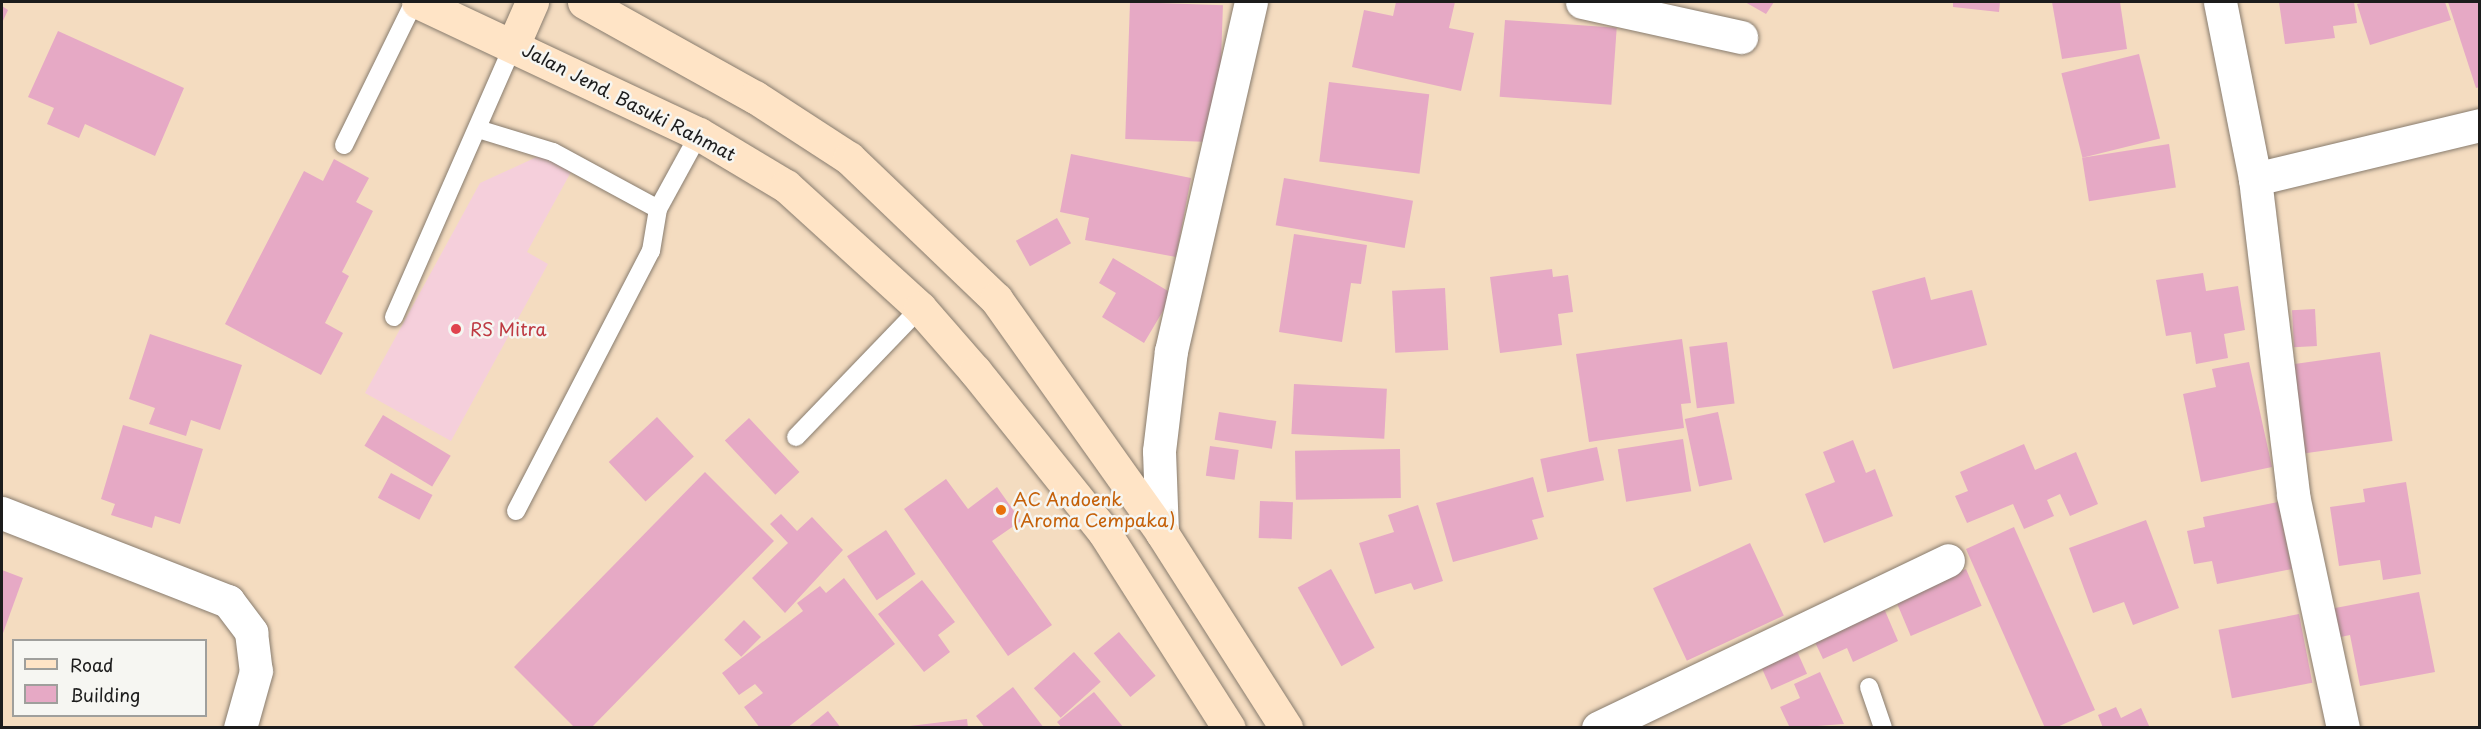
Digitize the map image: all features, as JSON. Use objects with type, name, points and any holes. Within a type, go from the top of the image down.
[{"type":"main road","name":"Jalan Jend. Basuki Rahmat","points":[[416,2],[514,44],[699,134],[786,186],[920,308],[1104,532],[1217,722]]},
{"type":"main road","points":[[514,44],[532,2]]},
{"type":"main road","points":[[585,2],[755,97],[849,158],[996,299],[1162,533],[1286,728]]},
{"type":"street","points":[[1162,533],[1159,451],[1171,351],[1251,2]]},
{"type":"street","points":[[1582,2],[1741,37]]},
{"type":"street","points":[[2220,2],[2255,179],[2293,495],[2343,728]]},
{"type":"street","points":[[2255,179],[2480,125]]},
{"type":"street","points":[[2,513],[228,602],[251,632],[256,671],[240,728]]},
{"type":"street","points":[[1598,728],[1948,560]]},
{"type":"lane","points":[[344,145],[416,2]]},
{"type":"lane","points":[[394,317],[514,44]]},
{"type":"lane","points":[[478,129],[553,152],[658,209]]},
{"type":"lane","points":[[516,511],[651,252],[658,209],[699,134]]},
{"type":"lane","points":[[795,437],[920,308]]},
{"type":"lane","points":[[1869,687],[1883,728]]},
{"type":"shaded area","name":"RS Mitra","points":[[541,155],[571,172],[527,252],[548,264],[451,441],[365,393],[480,183]]},
{"type":"building","points":[[1130,2],[1223,5],[1218,142],[1125,139]]},
{"type":"building","points":[[1396,2],[1455,2],[1449,28],[1474,33],[1461,91],[1352,67],[1364,10],[1393,16]]},
{"type":"building","points":[[1745,2],[1774,2],[1766,14]]},
{"type":"building","points":[[1953,2],[2000,2],[1999,12],[1953,7]]},
{"type":"building","points":[[2052,2],[2120,2],[2127,49],[2062,59]]},
{"type":"building","points":[[2279,2],[2354,2],[2357,23],[2333,26],[2335,38],[2285,44]]},
{"type":"building","points":[[2365,2],[2445,2],[2451,20],[2370,45],[2357,4]]},
{"type":"building","points":[[2448,2],[2480,2],[2480,87],[2476,88]]},
{"type":"building","points":[[2,6],[8,10],[2,23]]},
{"type":"building","points":[[1505,20],[1617,28],[1611,105],[1500,97]]},
{"type":"building","points":[[58,31],[184,88],[155,156],[85,124],[79,138],[47,124],[54,108],[28,97]]},
{"type":"building","points":[[2139,54],[2160,138],[2082,158],[2061,73]]},
{"type":"building","points":[[1329,82],[1429,94],[1419,174],[1319,161]]},
{"type":"building","points":[[2169,144],[2176,187],[2089,201],[2082,158]]},
{"type":"building","points":[[1071,154],[1191,178],[1176,257],[1085,240],[1089,218],[1060,212]]},
{"type":"building","points":[[334,159],[369,178],[356,202],[373,211],[342,272],[349,276],[325,323],[343,333],[321,375],[225,324],[304,171],[323,181]]},
{"type":"building","points":[[1284,178],[1413,201],[1405,248],[1276,225]]},
{"type":"building","points":[[1057,218],[1071,243],[1030,266],[1016,241]]},
{"type":"building","points":[[1294,234],[1367,245],[1361,284],[1351,283],[1342,342],[1279,332]]},
{"type":"building","points":[[1113,258],[1173,294],[1144,343],[1102,317],[1116,293],[1099,283]]},
{"type":"building","points":[[1552,269],[1553,277],[1568,275],[1573,312],[1558,314],[1562,345],[1500,353],[1490,277]]},
{"type":"building","points":[[2203,273],[2206,291],[2238,286],[2245,330],[2224,334],[2228,358],[2196,364],[2191,332],[2166,336],[2156,280]]},
{"type":"building","points":[[1925,277],[1931,300],[1972,290],[1987,345],[1893,369],[1872,291]]},
{"type":"building","points":[[1445,288],[1448,350],[1395,353],[1392,291]]},
{"type":"building","points":[[2315,309],[2317,346],[2294,347],[2292,310]]},
{"type":"building","points":[[150,334],[242,365],[220,430],[191,420],[186,436],[149,424],[155,408],[129,399]]},
{"type":"building","points":[[1682,339],[1691,403],[1681,404],[1684,428],[1589,442],[1576,354]]},
{"type":"building","points":[[1727,342],[1735,404],[1697,408],[1689,347]]},
{"type":"building","points":[[2380,352],[2393,441],[2305,453],[2293,364]]},
{"type":"building","points":[[2249,362],[2272,467],[2201,482],[2183,394],[2216,387],[2212,369]]},
{"type":"building","points":[[1294,384],[1387,389],[1384,439],[1291,434]]},
{"type":"building","points":[[1219,412],[1276,421],[1272,449],[1215,440]]},
{"type":"building","points":[[1718,412],[1732,479],[1699,487],[1685,419]]},
{"type":"building","points":[[383,415],[451,456],[432,487],[364,446]]},
{"type":"building","points":[[657,417],[694,456],[646,502],[609,462]]},
{"type":"building","points":[[749,418],[799,472],[775,495],[725,441]]},
{"type":"building","points":[[123,425],[203,449],[180,524],[155,516],[152,528],[111,515],[115,504],[101,499]]},
{"type":"building","points":[[1683,439],[1691,491],[1626,502],[1618,449]]},
{"type":"building","points":[[1853,440],[1866,473],[1875,469],[1893,516],[1824,543],[1805,494],[1835,482],[1823,452]]},
{"type":"building","points":[[2024,444],[2035,470],[2076,452],[2098,504],[2070,516],[2060,494],[2047,500],[2054,516],[2024,529],[2013,504],[1967,523],[1955,496],[1968,491],[1960,472]]},
{"type":"building","points":[[1210,446],[1239,450],[1235,480],[1206,476]]},
{"type":"building","points":[[1597,447],[1604,480],[1547,492],[1540,459]]},
{"type":"building","points":[[1400,449],[1401,498],[1296,500],[1295,451]]},
{"type":"building","points":[[705,472],[774,541],[591,728],[575,728],[514,667]]},
{"type":"building","points":[[391,473],[432,495],[419,520],[378,498]]},
{"type":"building","points":[[1533,477],[1544,517],[1532,520],[1538,539],[1453,562],[1436,503]]},
{"type":"building","points":[[946,479],[968,509],[997,487],[1021,521],[992,541],[1052,625],[1008,656],[904,509]]},
{"type":"building","points":[[2406,482],[2421,574],[2383,580],[2380,560],[2339,566],[2330,507],[2365,502],[2363,489]]},
{"type":"building","points":[[1260,501],[1293,502],[1292,539],[1259,538]]},
{"type":"building","points":[[2278,502],[2292,569],[2217,584],[2212,561],[2194,564],[2187,531],[2205,527],[2203,517]]},
{"type":"building","points":[[1418,505],[1443,581],[1414,590],[1411,583],[1375,594],[1359,543],[1394,532],[1388,515]]},
{"type":"building","points":[[781,514],[797,531],[812,517],[843,550],[785,613],[752,578],[788,543],[770,524]]},
{"type":"building","points":[[2146,520],[2179,608],[2133,625],[2124,602],[2093,613],[2069,548]]},
{"type":"building","points":[[2014,527],[2095,710],[2055,728],[2045,728],[1966,549]]},
{"type":"building","points":[[886,530],[916,574],[877,600],[847,556]]},
{"type":"building","points":[[1750,543],[1784,616],[1687,661],[1653,588]]},
{"type":"building","points":[[1331,569],[1375,648],[1341,666],[1298,587]]},
{"type":"building","points":[[1966,569],[1982,606],[1911,636],[1895,599]]},
{"type":"building","points":[[2,570],[23,578],[2,636]]},
{"type":"building","points":[[844,578],[895,644],[787,728],[760,728],[744,707],[763,693],[755,684],[739,695],[722,673],[803,611],[797,603],[820,586],[826,593]]},
{"type":"building","points":[[922,580],[955,622],[938,635],[950,652],[924,672],[878,614]]},
{"type":"building","points":[[2419,592],[2435,672],[2360,686],[2350,635],[2336,638],[2330,609]]},
{"type":"building","points":[[1883,606],[1898,641],[1853,662],[1847,648],[1823,659],[1813,638]]},
{"type":"building","points":[[2299,614],[2312,683],[2232,698],[2219,630]]},
{"type":"building","points":[[744,620],[761,637],[741,657],[724,640]]},
{"type":"building","points":[[1119,632],[1156,676],[1130,697],[1094,653]]},
{"type":"building","points":[[1792,640],[1807,674],[1771,690],[1756,656]]},
{"type":"building","points":[[1074,652],[1101,682],[1061,718],[1034,688]]},
{"type":"building","points":[[1820,672],[1844,724],[1790,728],[1780,707],[1800,698],[1794,684]]},
{"type":"building","points":[[1013,687],[1044,728],[985,728],[976,716]]},
{"type":"building","points":[[1094,692],[1124,728],[1062,728],[1057,722]]},
{"type":"building","points":[[2116,707],[2121,718],[2141,708],[2150,728],[2103,728],[2098,715]]},
{"type":"building","points":[[828,711],[841,728],[807,728]]},
{"type":"building","points":[[967,719],[968,728],[910,728],[910,726]]},
{"type":"place","name":"RS Mitra","points":[[456,329]]},
{"type":"place","name":"AC Andoenk (Aroma Cempaka)","points":[[1001,510]]}]
